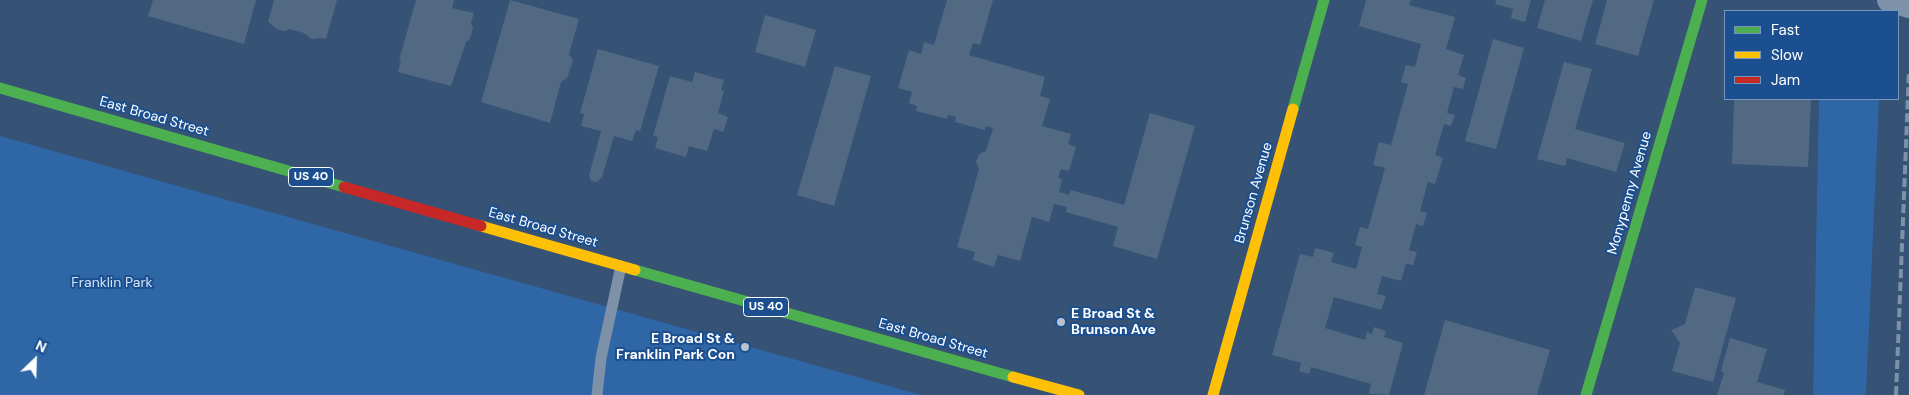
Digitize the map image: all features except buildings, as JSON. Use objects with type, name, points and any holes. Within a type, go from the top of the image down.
[{"type":"main road","name":"Brunson Avenue","points":[[1213,395],[1324,0]]},
{"type":"main road","name":"Monypenny Avenue","points":[[1586,395],[1702,0]]},
{"type":"main road","name":"East Broad Street","points":[[0,88],[1079,395]]},
{"type":"street","points":[[1889,0],[1909,6]]},
{"type":"lane","points":[[597,395],[601,358],[621,266]]},
{"type":"green space","points":[[1819,100],[1879,100],[1866,395],[1813,395]]},
{"type":"green space","name":"Franklin Park","points":[[0,136],[921,395],[0,395]]},
{"type":"railway","points":[[1896,395],[1909,70]]},
{"type":"traffic: fast","points":[[1293,109],[1324,0]]},
{"type":"traffic: fast","points":[[1586,395],[1702,0]]},
{"type":"traffic: fast","points":[[0,88],[344,187]]},
{"type":"traffic: fast","points":[[635,270],[1013,377]]},
{"type":"traffic: slow","points":[[1213,395],[1293,109]]},
{"type":"traffic: slow","points":[[481,226],[635,270]]},
{"type":"traffic: slow","points":[[1013,377],[1079,395]]},
{"type":"traffic: jam","points":[[344,187],[481,226]]},
{"type":"place","name":"E Broad St & Brunson Ave","points":[[1061,322]]},
{"type":"place","name":"E Broad St & Franklin Park Con","points":[[745,347]]}]
